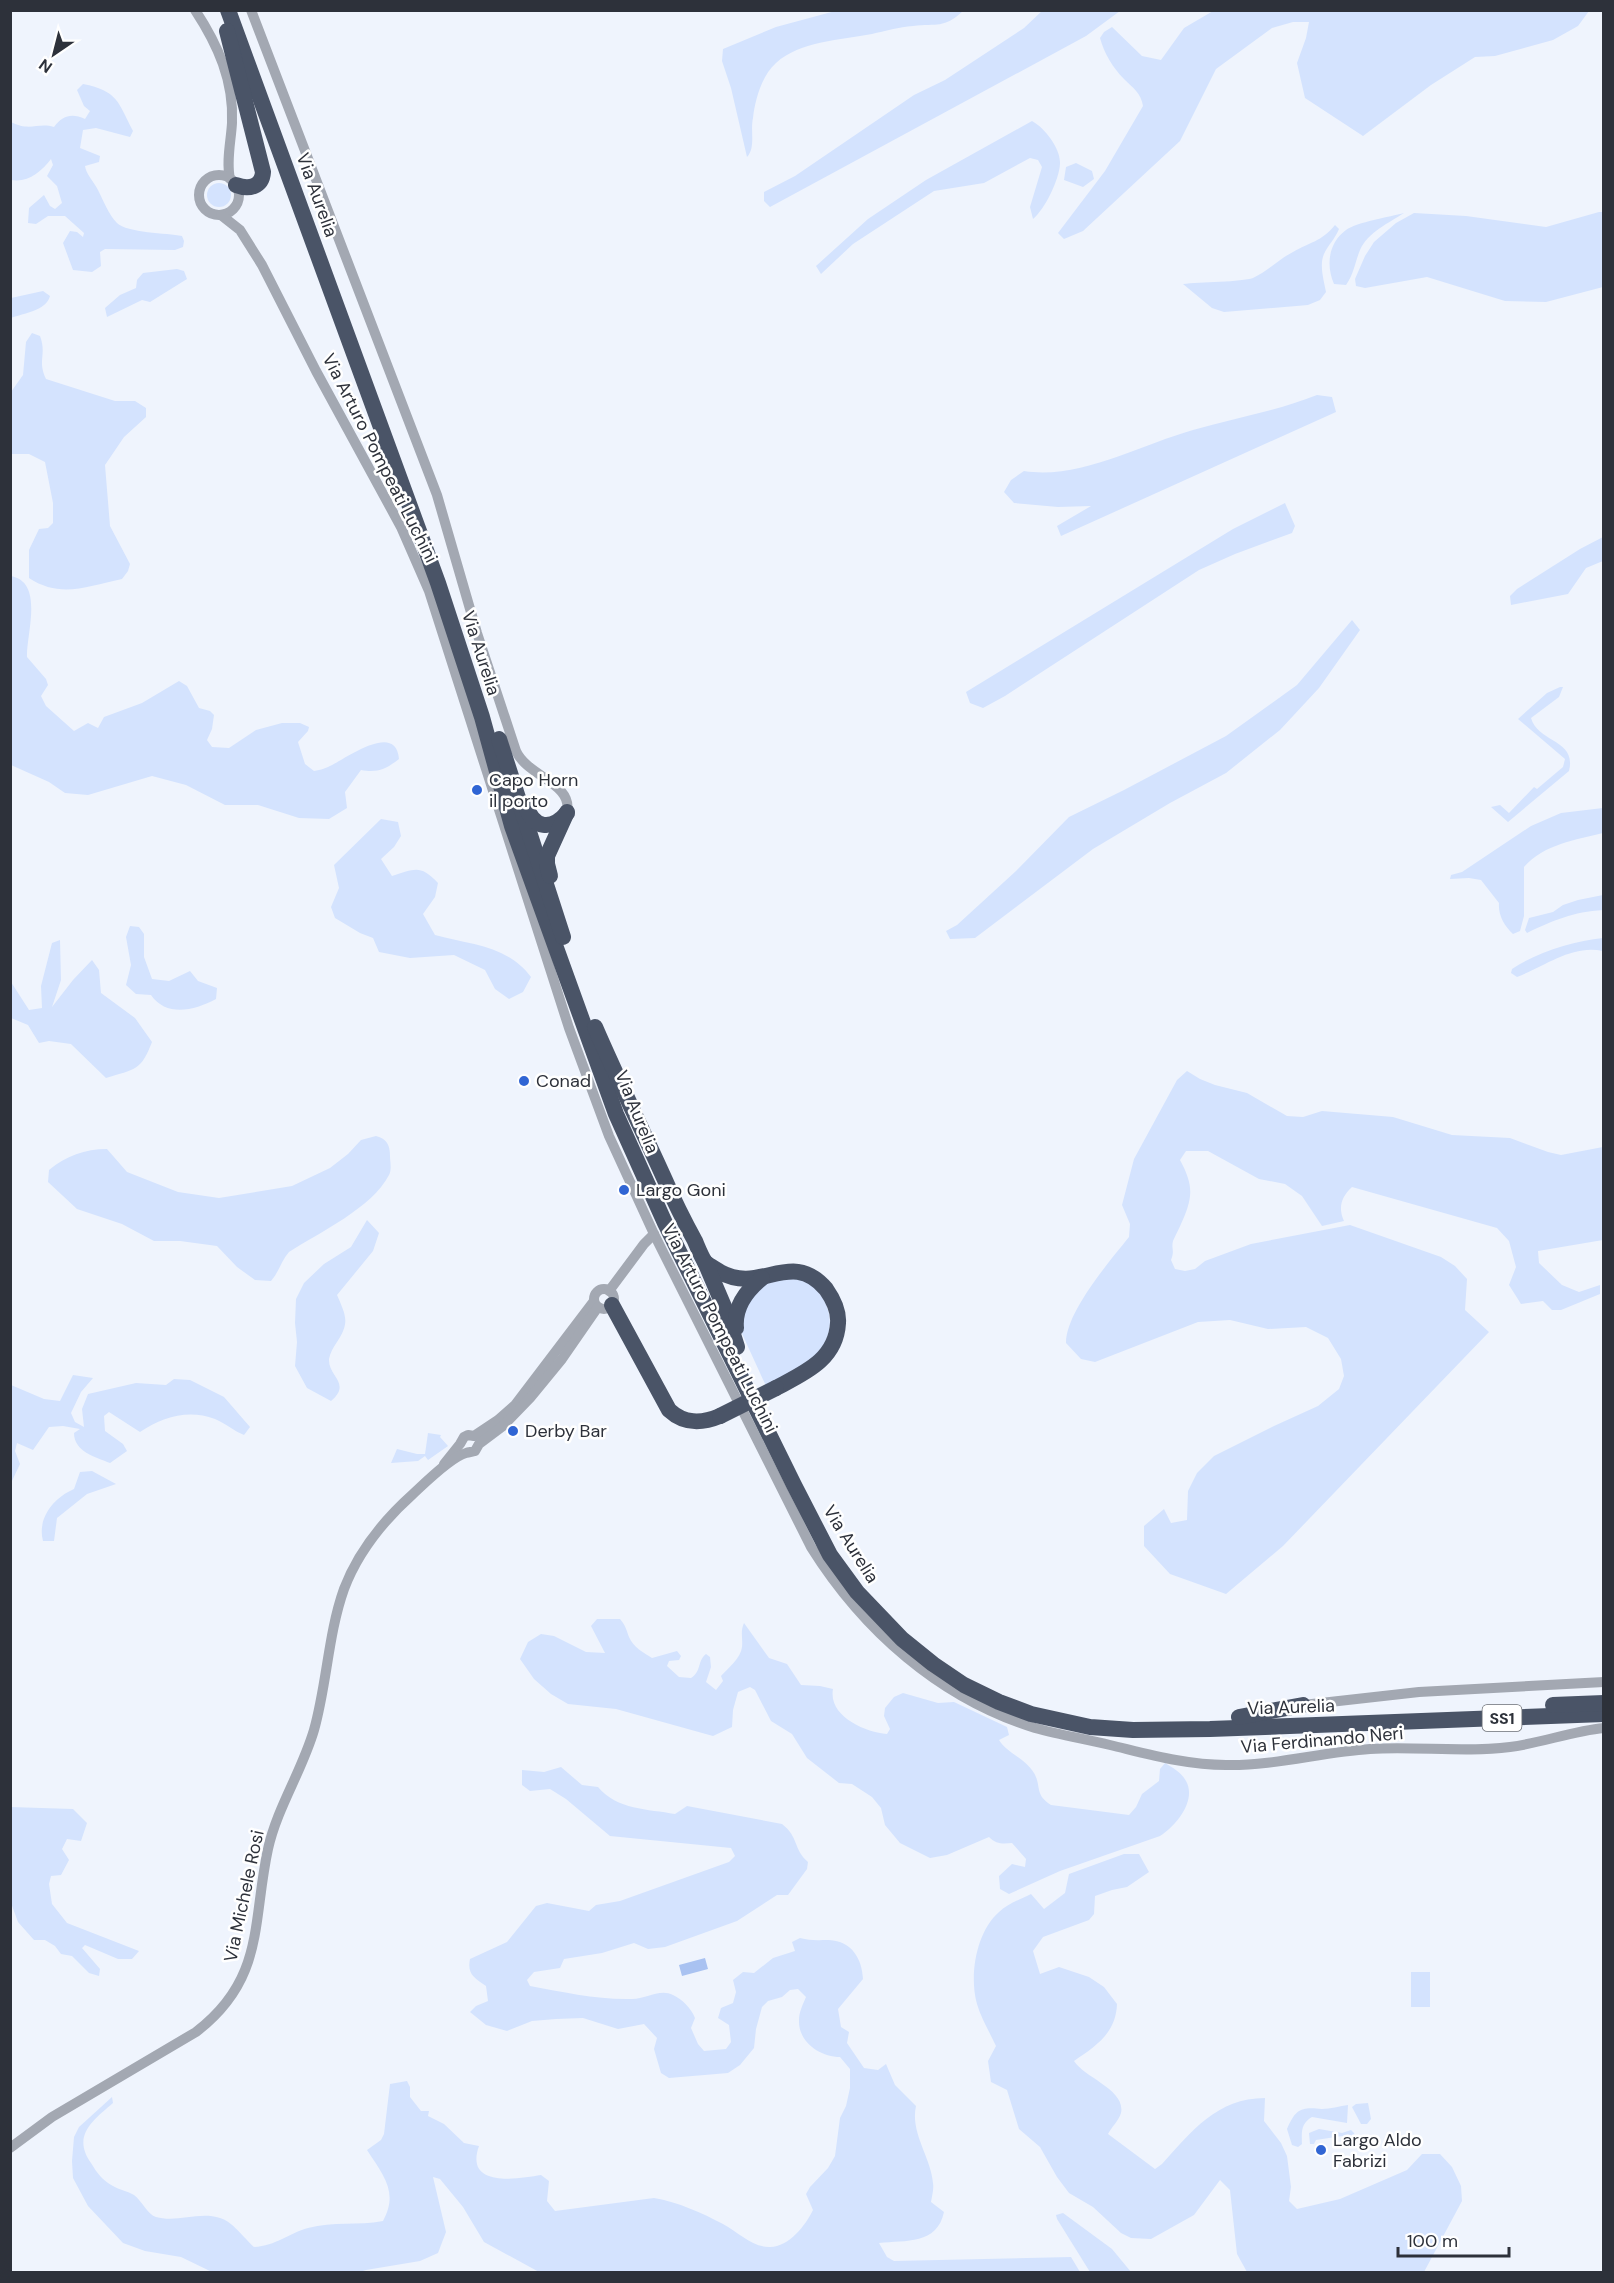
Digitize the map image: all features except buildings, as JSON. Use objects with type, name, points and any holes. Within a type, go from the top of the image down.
[{"type":"highway","points":[[221,10],[263,172],[262,180],[255,186],[246,188],[233,182]]},
{"type":"highway","name":"Via Aurelia","points":[[228,10],[438,583],[482,717],[512,826],[616,1114],[665,1223],[815,1526],[843,1573],[885,1623],[938,1668],[991,1698],[1050,1719],[1090,1727],[1133,1730],[1604,1714]]},
{"type":"highway","name":"Via Aurelia","points":[[239,10],[455,601],[563,935],[620,1099],[638,1142],[830,1534],[874,1597],[908,1632],[965,1673],[1001,1691],[1068,1713],[1131,1719],[1239,1718],[1604,1703]]},
{"type":"highway","points":[[505,759],[515,775],[533,820],[541,825],[550,825],[558,822],[567,812]]},
{"type":"highway","points":[[563,935],[547,861],[567,812]]},
{"type":"highway","points":[[591,1019],[705,1262],[725,1309],[737,1347]]},
{"type":"highway","points":[[603,1301],[669,1410],[693,1422],[704,1422],[720,1416],[811,1369],[824,1358],[837,1331],[837,1314],[828,1292],[810,1276],[784,1271],[748,1280],[733,1278],[705,1262]]},
{"type":"highway","points":[[737,1347],[735,1318],[738,1308],[750,1288],[762,1278]]},
{"type":"highway","points":[[1239,1718],[1303,1705]]},
{"type":"highway","points":[[1081,1738],[1353,1730],[1401,1722]]},
{"type":"street","points":[[195,10],[212,37],[224,66],[232,103],[231,130],[228,165],[239,194],[237,204],[227,213],[209,212],[201,203],[200,190],[221,165],[231,130]]},
{"type":"street","points":[[251,10],[437,495],[477,633],[516,751],[525,765],[563,793],[568,802],[567,812]]},
{"type":"street","points":[[212,177],[224,176],[233,182]]},
{"type":"street","name":"Via Arturo Pompeati Luchini","points":[[237,204],[239,223],[247,241],[401,527],[429,591],[575,1045],[609,1136],[654,1234],[811,1547],[852,1604],[896,1649],[931,1676],[987,1709],[1050,1732],[1081,1738]]},
{"type":"street","name":"Via Arturo Pompeati Luchini","points":[[221,214],[236,226],[247,241]]},
{"type":"street","name":"Via Michele Rosi","points":[[10,2148],[52,2117],[196,2032],[218,2015],[231,1998],[244,1972],[252,1946],[266,1860],[274,1828],[313,1731],[345,1587],[362,1554],[384,1522],[442,1468],[464,1448],[475,1451],[476,1440],[503,1426],[521,1409],[562,1359],[654,1234]]},
{"type":"street","points":[[1303,1705],[1419,1692],[1604,1682]]},
{"type":"street","name":"Via Ferdinando Neri","points":[[1081,1738],[1183,1762],[1228,1766],[1370,1749],[1511,1747],[1604,1728]]},
{"type":"shaded area","points":[[839,10],[963,11],[945,23],[903,27],[821,42],[786,56],[771,68],[760,88],[752,123],[751,149],[747,157],[731,88],[722,61],[723,49],[776,27]]},
{"type":"shaded area","points":[[1043,10],[1120,11],[1086,36],[770,207],[764,201],[764,192],[795,176],[914,95],[945,80],[1024,28]]},
{"type":"shaded area","points":[[1213,11],[1589,11],[1578,26],[1553,40],[1495,56],[1475,57],[1431,85],[1363,136],[1305,98],[1297,63],[1309,22],[1293,22],[1272,28],[1216,69],[1180,141],[1083,231],[1064,239],[1058,233],[1105,171],[1143,106],[1138,94],[1113,65],[1100,38],[1112,27],[1142,56],[1161,60],[1184,28]]},
{"type":"shaded area","points":[[83,84],[110,94],[120,105],[133,131],[130,137],[96,128],[83,130],[80,148],[100,156],[99,162],[85,166],[111,216],[117,223],[129,229],[182,236],[183,247],[175,250],[105,249],[100,252],[101,266],[92,272],[73,270],[63,243],[70,231],[77,232],[83,237],[84,233],[65,216],[48,216],[36,224],[28,223],[29,208],[44,195],[50,206],[55,209],[62,203],[57,186],[47,176],[53,165],[51,159],[34,176],[23,180],[11,180],[11,122],[29,127],[54,127],[68,116],[85,119],[90,111],[84,106],[77,90]]},
{"type":"shaded area","points":[[1032,121],[1051,140],[1060,158],[1057,178],[1051,194],[1033,219],[1030,207],[1042,167],[1038,160],[1030,158],[984,183],[934,191],[853,244],[821,274],[816,266],[868,219],[926,180]]},
{"type":"shaded area","points":[[1076,163],[1092,171],[1094,179],[1083,187],[1064,180],[1066,167]]},
{"type":"shaded area","points":[[219,183],[227,187],[231,195],[227,203],[219,207],[211,203],[207,195],[211,187]]},
{"type":"shaded area","points":[[1603,212],[1603,287],[1546,302],[1505,301],[1427,277],[1365,288],[1356,286],[1355,279],[1374,242],[1396,223],[1414,213],[1466,216],[1546,227]]},
{"type":"shaded area","points":[[1404,213],[1379,228],[1368,238],[1360,250],[1346,285],[1334,284],[1330,270],[1330,255],[1340,235],[1351,227]]},
{"type":"shaded area","points":[[1335,225],[1339,229],[1322,263],[1326,292],[1320,300],[1308,305],[1224,312],[1212,308],[1183,284],[1253,278],[1288,255],[1320,238]]},
{"type":"shaded area","points":[[177,269],[184,271],[187,279],[150,302],[142,300],[107,317],[105,308],[120,295],[136,288],[137,280],[143,273]]},
{"type":"shaded area","points":[[43,291],[50,296],[44,305],[34,311],[11,318],[11,298]]},
{"type":"shaded area","points":[[32,333],[40,336],[43,348],[42,367],[46,379],[115,401],[135,401],[146,408],[146,417],[124,437],[105,465],[110,526],[130,564],[122,579],[86,587],[63,589],[52,588],[29,578],[29,550],[39,529],[48,528],[53,523],[53,503],[45,462],[29,454],[11,454],[11,392],[23,375],[26,342]]},
{"type":"shaded area","points":[[1317,395],[1332,397],[1336,412],[1061,536],[1057,526],[1091,506],[1058,507],[1014,503],[1004,492],[1011,480],[1024,471],[1045,472],[1088,466],[1173,436],[1271,410]]},
{"type":"shaded area","points":[[1285,503],[1295,526],[1292,533],[1199,570],[1005,696],[983,708],[970,703],[966,692],[1233,529]]},
{"type":"shaded area","points":[[1603,537],[1603,561],[1586,568],[1568,594],[1511,605],[1510,596],[1517,589]]},
{"type":"shaded area","points":[[10,576],[21,580],[30,598],[27,657],[46,679],[48,685],[41,696],[46,706],[74,731],[88,723],[98,728],[104,717],[142,703],[179,681],[187,686],[199,708],[210,711],[214,715],[212,729],[207,740],[212,747],[229,748],[256,730],[282,723],[300,723],[309,727],[298,742],[305,764],[314,771],[326,768],[357,751],[379,743],[389,743],[396,748],[399,759],[382,769],[361,770],[345,792],[347,808],[329,819],[299,818],[258,805],[225,805],[186,785],[152,776],[88,795],[65,793],[49,782],[11,765]]},
{"type":"shaded area","points":[[1352,620],[1360,630],[1319,688],[1280,730],[1226,773],[1093,849],[975,938],[950,939],[946,931],[957,925],[1016,871],[1069,817],[1226,736],[1297,685]]},
{"type":"shaded area","points":[[1563,687],[1559,697],[1531,718],[1541,732],[1567,753],[1570,761],[1569,771],[1508,822],[1491,807],[1500,805],[1509,813],[1534,787],[1537,789],[1563,767],[1565,759],[1518,719],[1547,693]]},
{"type":"shaded area","points":[[1603,808],[1603,833],[1551,848],[1532,859],[1524,867],[1524,916],[1520,931],[1513,934],[1507,927],[1502,920],[1499,903],[1481,880],[1450,879],[1451,875],[1462,872],[1531,826],[1561,813]]},
{"type":"shaded area","points":[[381,819],[398,822],[401,836],[394,847],[381,859],[392,876],[417,870],[426,873],[438,883],[435,897],[423,914],[435,935],[488,948],[511,958],[531,977],[523,992],[509,999],[495,989],[485,970],[454,955],[410,958],[379,952],[373,938],[335,918],[331,907],[339,888],[334,865]]},
{"type":"shaded area","points":[[1603,895],[1603,910],[1564,917],[1527,933],[1525,930],[1529,918],[1553,912],[1563,905],[1578,900]]},
{"type":"shaded area","points":[[130,926],[139,927],[144,934],[144,957],[152,979],[169,981],[190,971],[198,981],[217,988],[216,999],[199,1007],[181,1010],[164,1007],[151,995],[136,994],[126,985],[131,965],[126,937]]},
{"type":"shaded area","points":[[1603,938],[1603,951],[1570,953],[1517,977],[1511,973],[1512,969],[1544,953],[1568,945]]},
{"type":"shaded area","points":[[60,940],[61,980],[52,1007],[92,960],[99,970],[101,993],[135,1018],[152,1042],[144,1059],[136,1068],[106,1078],[71,1044],[49,1041],[39,1043],[28,1025],[11,1018],[11,982],[29,1010],[42,1008],[41,986],[52,943]]},
{"type":"shaded area","points":[[1187,1071],[1215,1085],[1247,1093],[1287,1116],[1303,1117],[1322,1111],[1393,1117],[1452,1135],[1510,1138],[1561,1155],[1603,1147],[1603,1240],[1538,1251],[1539,1263],[1562,1285],[1579,1292],[1600,1285],[1600,1294],[1561,1310],[1552,1310],[1543,1301],[1521,1304],[1509,1285],[1516,1267],[1509,1241],[1497,1228],[1352,1187],[1342,1203],[1341,1212],[1344,1221],[1322,1226],[1302,1196],[1285,1184],[1259,1179],[1208,1151],[1186,1151],[1180,1160],[1188,1177],[1190,1199],[1173,1241],[1171,1260],[1175,1269],[1185,1271],[1195,1269],[1205,1261],[1251,1244],[1350,1225],[1441,1257],[1455,1266],[1467,1279],[1465,1310],[1489,1332],[1283,1546],[1226,1594],[1170,1574],[1144,1546],[1144,1526],[1164,1509],[1171,1523],[1187,1520],[1188,1491],[1197,1473],[1214,1456],[1318,1406],[1339,1389],[1344,1376],[1341,1359],[1328,1338],[1306,1327],[1268,1329],[1230,1320],[1198,1322],[1095,1362],[1081,1359],[1066,1343],[1073,1317],[1081,1302],[1100,1273],[1129,1237],[1130,1224],[1122,1205],[1134,1159],[1177,1080]]},
{"type":"shaded area","points":[[376,1136],[385,1141],[390,1152],[390,1173],[381,1187],[358,1209],[289,1252],[271,1281],[255,1280],[237,1267],[217,1246],[180,1241],[154,1241],[122,1224],[77,1209],[48,1182],[49,1170],[62,1161],[83,1152],[107,1149],[127,1172],[178,1192],[219,1198],[292,1186],[330,1168],[361,1140]]},
{"type":"shaded area","points":[[367,1220],[379,1233],[373,1251],[337,1295],[345,1324],[329,1359],[339,1385],[337,1395],[331,1401],[307,1388],[295,1366],[296,1299],[304,1283],[324,1264],[351,1247]]},
{"type":"shaded area","points":[[788,1277],[808,1283],[823,1298],[829,1315],[829,1333],[820,1350],[809,1361],[766,1386],[739,1327],[755,1287]]},
{"type":"shaded area","points":[[73,1375],[93,1378],[81,1392],[71,1413],[75,1422],[84,1427],[82,1409],[88,1394],[136,1383],[166,1385],[174,1379],[190,1380],[224,1397],[250,1427],[244,1435],[215,1419],[185,1415],[158,1422],[140,1432],[109,1412],[104,1416],[105,1431],[123,1444],[127,1451],[110,1463],[92,1456],[78,1445],[74,1433],[80,1429],[63,1426],[49,1427],[33,1450],[17,1443],[15,1451],[20,1464],[11,1483],[11,1385],[44,1399],[60,1401]]},
{"type":"shaded area","points":[[428,1433],[441,1435],[440,1437],[448,1446],[428,1460],[425,1456],[418,1461],[391,1463],[397,1449],[425,1454]]},
{"type":"shaded area","points":[[92,1471],[116,1484],[87,1494],[57,1518],[54,1541],[43,1541],[42,1525],[48,1510],[59,1498],[74,1489],[80,1472]]},
{"type":"shaded area","points":[[597,1619],[620,1619],[633,1644],[652,1658],[677,1651],[681,1656],[679,1660],[669,1661],[667,1666],[679,1677],[691,1678],[706,1654],[710,1657],[711,1667],[706,1682],[716,1690],[723,1681],[721,1676],[737,1659],[741,1651],[744,1623],[769,1658],[787,1664],[801,1685],[833,1689],[833,1699],[842,1715],[859,1726],[878,1733],[887,1734],[890,1729],[884,1716],[885,1708],[894,1697],[903,1693],[938,1703],[954,1702],[1007,1727],[1009,1735],[999,1740],[1034,1773],[1040,1794],[1051,1805],[1129,1815],[1142,1794],[1159,1781],[1160,1769],[1165,1763],[1186,1781],[1189,1788],[1187,1804],[1178,1819],[1160,1836],[1060,1871],[1009,1894],[1000,1889],[999,1876],[1012,1864],[1025,1867],[1026,1859],[1012,1843],[999,1843],[989,1837],[947,1855],[930,1858],[900,1843],[885,1825],[881,1808],[872,1797],[852,1784],[839,1783],[807,1758],[792,1734],[771,1721],[755,1690],[750,1687],[738,1692],[733,1710],[732,1727],[713,1736],[616,1709],[568,1704],[551,1694],[534,1679],[520,1659],[528,1642],[541,1634],[554,1636],[586,1652],[605,1653],[591,1626]]},
{"type":"shaded area","points":[[561,1767],[582,1785],[598,1787],[614,1800],[634,1807],[675,1814],[687,1806],[782,1824],[808,1862],[807,1869],[788,1895],[777,1895],[737,1921],[665,1947],[648,1949],[634,1943],[602,1953],[564,1959],[560,1968],[534,1972],[527,1980],[530,1986],[619,1999],[637,1999],[658,1993],[668,1993],[680,1999],[691,2011],[695,2018],[691,2028],[704,2051],[726,2049],[731,2042],[729,2025],[718,2018],[721,2008],[733,2003],[736,1992],[733,1980],[743,1972],[754,1973],[773,1958],[795,1951],[792,1942],[800,1938],[837,1941],[844,1944],[858,1958],[863,1979],[838,2009],[841,2027],[849,2032],[847,2043],[864,2068],[878,2070],[886,2064],[895,2085],[916,2106],[916,2126],[933,2183],[931,2202],[944,2212],[940,2223],[927,2236],[910,2241],[879,2243],[887,2257],[894,2261],[1071,2257],[1080,2272],[539,2272],[484,2242],[463,2207],[440,2179],[433,2177],[446,2232],[438,2253],[420,2261],[360,2272],[212,2272],[181,2257],[145,2251],[123,2243],[88,2206],[73,2178],[74,2137],[79,2127],[112,2097],[113,2103],[92,2123],[84,2137],[83,2145],[86,2153],[100,2176],[115,2187],[134,2195],[153,2216],[172,2219],[204,2216],[220,2218],[233,2226],[254,2247],[276,2242],[301,2230],[317,2226],[383,2221],[388,2211],[389,2192],[383,2176],[367,2150],[381,2140],[384,2134],[390,2084],[407,2081],[410,2087],[410,2097],[421,2111],[429,2111],[428,2116],[444,2124],[464,2143],[479,2146],[476,2159],[479,2169],[486,2175],[496,2178],[541,2175],[549,2181],[547,2201],[555,2211],[654,2198],[698,2212],[723,2224],[751,2242],[769,2247],[783,2244],[801,2229],[813,2210],[806,2194],[835,2156],[840,2118],[846,2106],[850,2088],[850,2069],[840,2057],[825,2054],[812,2047],[802,2035],[799,2020],[806,1997],[798,1989],[790,1990],[782,1997],[768,2001],[762,2007],[754,2048],[740,2065],[728,2073],[669,2078],[661,2073],[654,2049],[657,2038],[644,2024],[618,2029],[583,2018],[556,2019],[532,2021],[507,2031],[486,2025],[470,2012],[476,2006],[488,2001],[486,1986],[471,1972],[470,1959],[507,1942],[536,1906],[547,1903],[589,1911],[596,1905],[620,1901],[729,1862],[735,1856],[731,1848],[610,1836],[566,1799],[550,1789],[530,1791],[522,1785],[522,1770],[544,1772]]},
{"type":"shaded area","points":[[10,1807],[73,1809],[87,1823],[81,1841],[67,1839],[62,1849],[69,1860],[61,1875],[51,1876],[49,1884],[52,1904],[67,1923],[139,1951],[132,1959],[118,1959],[85,1945],[82,1948],[100,1969],[99,1976],[89,1973],[72,1956],[61,1954],[55,1946],[45,1940],[34,1940],[18,1922],[11,1903]]},
{"type":"shaded area","points":[[1124,1854],[1139,1854],[1149,1872],[1127,1887],[1095,1896],[1094,1914],[1089,1920],[1043,1937],[1033,1951],[1040,1974],[1059,1967],[1089,1977],[1104,1987],[1117,2004],[1116,2014],[1109,2031],[1097,2044],[1074,2061],[1111,2091],[1121,2105],[1120,2116],[1108,2134],[1155,2169],[1195,2129],[1219,2110],[1248,2100],[1265,2098],[1264,2121],[1281,2143],[1287,2156],[1291,2187],[1289,2201],[1297,2209],[1340,2199],[1407,2170],[1422,2154],[1440,2154],[1452,2167],[1461,2186],[1462,2201],[1424,2272],[1247,2272],[1237,2254],[1230,2190],[1220,2180],[1194,2215],[1151,2239],[1131,2238],[1121,2233],[1093,2207],[1069,2193],[1040,2147],[1019,2129],[1007,2090],[991,2082],[988,2061],[996,2046],[977,2004],[974,1981],[976,1955],[980,1943],[991,1921],[1006,1907],[1031,1894],[1044,1909],[1065,1893],[1069,1874]]},
{"type":"shaded area","points":[[1411,1972],[1430,1972],[1430,2007],[1411,2007]]},
{"type":"shaded area","name":"Largo Aldo Fabrizi","points":[[1368,2103],[1371,2119],[1367,2124],[1361,2124],[1352,2107],[1356,2104]]},
{"type":"shaded area","name":"Largo Aldo Fabrizi","points":[[1348,2105],[1347,2123],[1312,2117],[1304,2126],[1302,2144],[1298,2147],[1292,2145],[1287,2129],[1293,2117],[1300,2110]]},
{"type":"shaded area","name":"Largo Aldo Fabrizi","points":[[1319,2129],[1342,2133],[1351,2130],[1356,2138],[1349,2144],[1342,2136],[1316,2140],[1314,2144],[1310,2144],[1309,2133]]},
{"type":"shaded area","points":[[1063,2213],[1112,2249],[1131,2272],[1090,2272],[1057,2219],[1056,2215]]},
{"type":"water","points":[[705,1958],[708,1969],[682,1976],[679,1965]]},
{"type":"place","name":"Capo Horn il porto","points":[[477,790]]},
{"type":"place","name":"Conad","points":[[524,1081]]},
{"type":"place","name":"Largo Goni","points":[[624,1190]]},
{"type":"place","name":"Derby Bar","points":[[513,1431]]},
{"type":"place","name":"Largo Aldo Fabrizi","points":[[1321,2150]]}]
